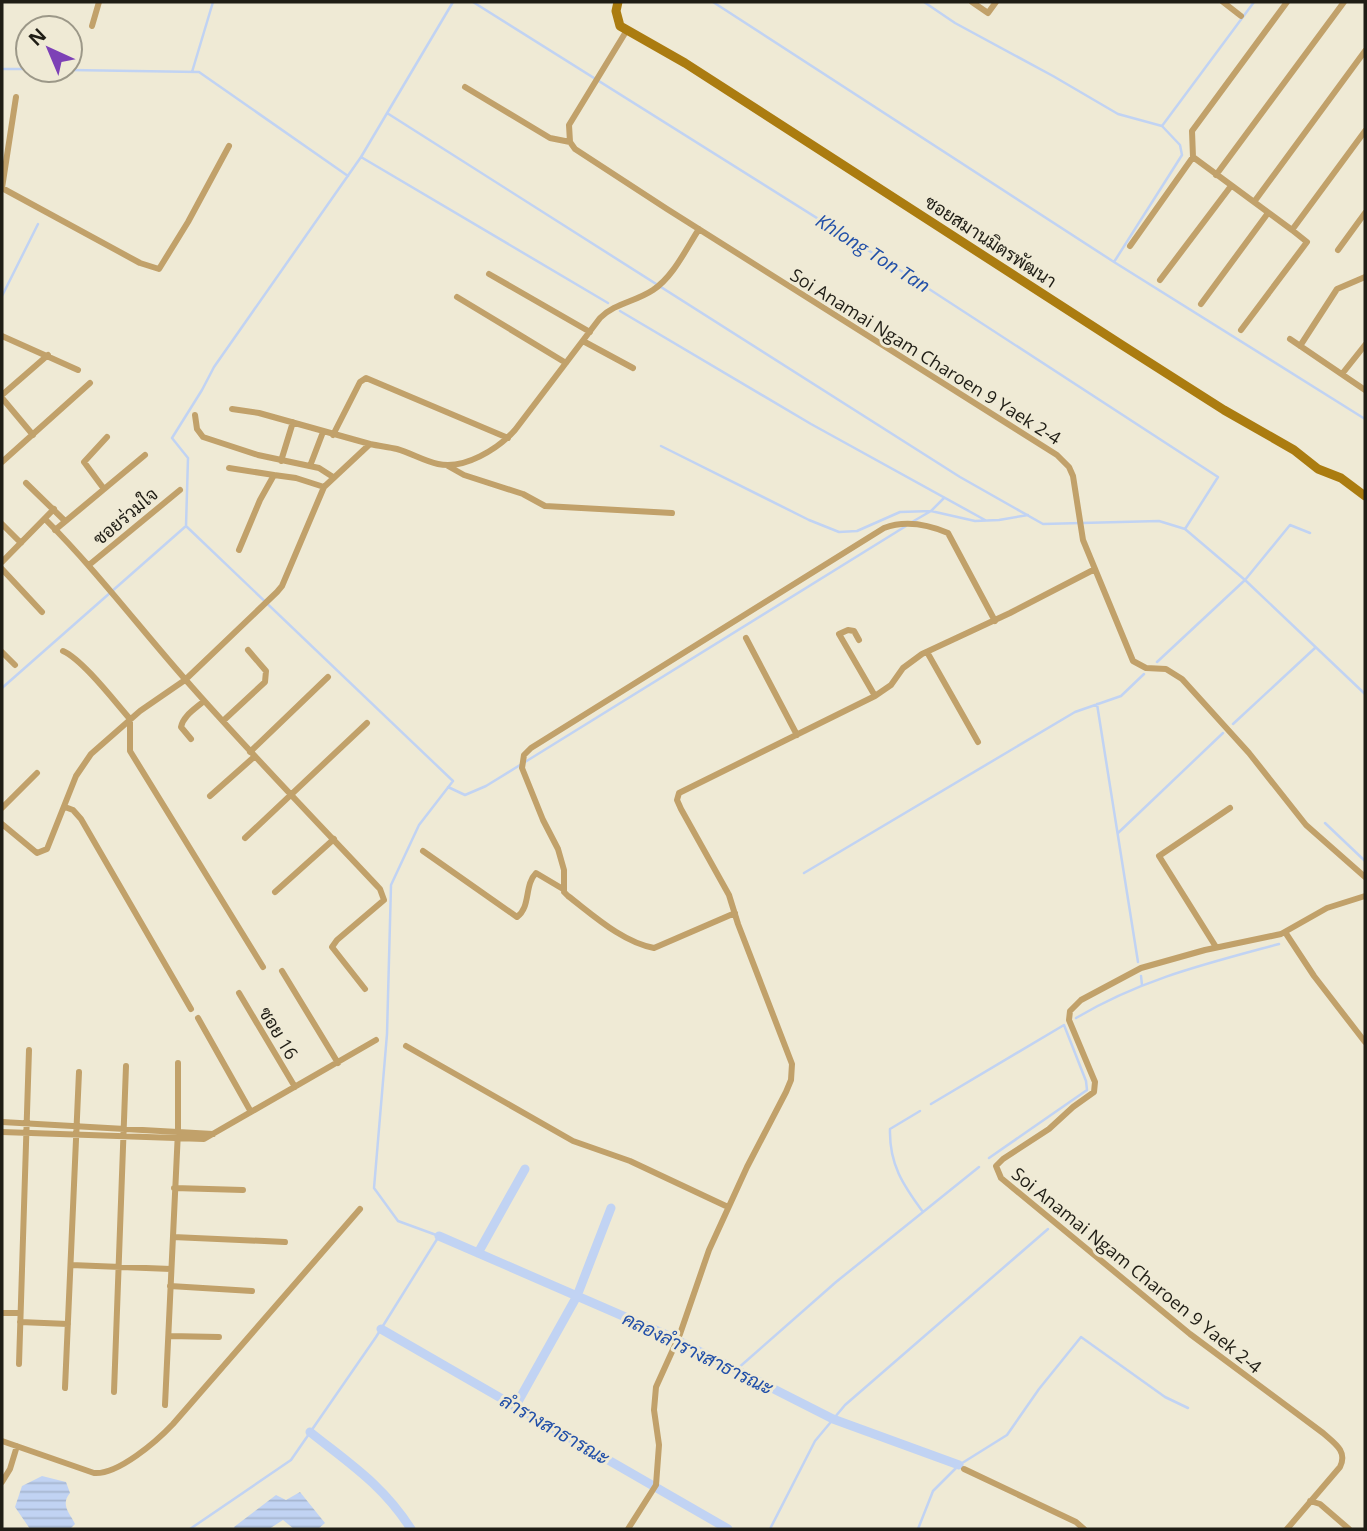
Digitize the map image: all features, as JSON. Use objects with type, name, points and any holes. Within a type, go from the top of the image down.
[{"type":"street","points":[[92,26],[99,2]]},
{"type":"street","points":[[570,142],[569,125],[627,30],[620,26],[617,18],[618,2]]},
{"type":"street","points":[[972,2],[988,13],[996,2]]},
{"type":"street","points":[[1223,2],[1241,16]]},
{"type":"street","points":[[1130,246],[1193,158],[1192,131],[1287,2]]},
{"type":"street","points":[[1216,175],[1344,2]]},
{"type":"street","name":"ซอยสมานมิตรพัฒนา","points":[[627,30],[720,85],[1224,410],[1262,429],[1318,469],[1341,478],[1365,496]]},
{"type":"street","points":[[1254,202],[1365,51]]},
{"type":"street","name":"Soi Anamai Ngam Charoen 9 Yaek 2-4","points":[[465,87],[550,138],[570,142],[575,149],[699,229],[1057,456],[1069,467],[1073,476],[1080,528],[1133,661],[1146,668],[1166,669],[1182,679],[1250,753],[1299,817],[1365,877]]},
{"type":"street","points":[[16,97],[2,188],[140,263],[159,269],[229,146]]},
{"type":"street","points":[[1292,230],[1365,131]]},
{"type":"street","points":[[1193,158],[1307,242],[1241,330]]},
{"type":"street","points":[[1160,281],[1231,186]]},
{"type":"street","points":[[1201,304],[1268,213]]},
{"type":"street","points":[[1338,250],[1365,213]]},
{"type":"street","points":[[447,465],[470,459],[508,438],[610,309],[654,289],[661,283],[699,229]]},
{"type":"street","points":[[489,274],[590,332]]},
{"type":"street","points":[[1300,346],[1337,289],[1365,277]]},
{"type":"street","points":[[457,297],[566,363]]},
{"type":"street","points":[[2,336],[78,370]]},
{"type":"street","points":[[1290,339],[1365,390]]},
{"type":"street","points":[[583,341],[633,368]]},
{"type":"street","points":[[1342,374],[1365,345]]},
{"type":"street","points":[[33,435],[2,396],[48,355]]},
{"type":"street","points":[[333,435],[360,382],[366,378],[508,438]]},
{"type":"street","points":[[2,462],[90,383]]},
{"type":"street","points":[[232,409],[397,449],[523,494],[545,506],[672,513]]},
{"type":"street","points":[[195,415],[199,433],[203,436],[282,461],[319,468],[333,477]]},
{"type":"street","points":[[282,461],[293,422]]},
{"type":"street","points":[[310,466],[323,432]]},
{"type":"street","points":[[104,489],[84,462],[107,437]]},
{"type":"street","points":[[2,824],[37,853],[50,845],[76,776],[96,750],[130,719],[185,680],[282,586],[324,487],[370,444]]},
{"type":"street","points":[[55,530],[145,455]]},
{"type":"street","points":[[229,468],[296,478],[324,487]]},
{"type":"street","points":[[239,550],[260,500],[274,475]]},
{"type":"street","points":[[26,483],[65,521]]},
{"type":"street","name":"ซอยร่วมใจ","points":[[89,565],[180,490]]},
{"type":"street","points":[[2,562],[54,509]]},
{"type":"street","points":[[45,519],[107,585],[185,680],[252,754],[380,888],[384,900],[332,945],[365,989]]},
{"type":"street","points":[[564,890],[564,870],[558,849],[526,783],[522,768],[524,754],[644,676],[884,528],[897,523],[923,525],[948,533],[995,621]]},
{"type":"street","points":[[2,524],[21,543]]},
{"type":"street","points":[[2,569],[42,612]]},
{"type":"street","points":[[628,1529],[656,1485],[659,1445],[654,1399],[656,1387],[680,1334],[709,1250],[786,1092],[792,1072],[792,1065],[729,895],[677,800],[679,793],[875,696],[891,685],[902,668],[927,652],[995,621],[1095,569]]},
{"type":"street","points":[[859,640],[854,631],[848,630],[839,634],[875,696]]},
{"type":"street","points":[[746,638],[797,735]]},
{"type":"street","points":[[223,721],[265,682],[266,671],[248,650]]},
{"type":"street","points":[[63,651],[104,688],[130,719],[130,751],[263,967]]},
{"type":"street","points":[[2,652],[15,665]]},
{"type":"street","points":[[927,652],[978,742]]},
{"type":"street","points":[[210,796],[328,677]]},
{"type":"street","points":[[191,739],[181,724],[204,701]]},
{"type":"street","points":[[246,838],[367,723]]},
{"type":"street","points":[[2,808],[37,773]]},
{"type":"street","points":[[65,807],[73,810],[81,819],[191,1009]]},
{"type":"street","points":[[1216,947],[1159,856],[1230,808]]},
{"type":"street","points":[[275,892],[334,839]]},
{"type":"street","points":[[423,851],[517,917],[525,910],[532,878],[539,873],[642,946],[654,948],[735,913]]},
{"type":"street","name":"Soi Anamai Ngam Charoen 9 Yaek 2-4","points":[[1287,1529],[1336,1472],[1343,1460],[1343,1454],[1334,1443],[1190,1334],[1001,1178],[996,1166],[1049,1129],[1073,1107],[1091,1096],[1097,1088],[1069,1020],[1074,1006],[1094,992],[1141,968],[1216,947],[1286,932],[1327,908],[1365,896]]},
{"type":"street","points":[[1286,932],[1314,976],[1365,1042]]},
{"type":"street","points":[[282,971],[338,1063]]},
{"type":"street","name":"ซอย 16","points":[[239,993],[295,1087]]},
{"type":"street","points":[[198,1018],[251,1112]]},
{"type":"street","points":[[2,1132],[124,1137],[213,1134],[376,1040]]},
{"type":"street","points":[[406,1046],[573,1141],[630,1161],[728,1207]]},
{"type":"street","points":[[19,1364],[29,1050]]},
{"type":"street","points":[[165,1405],[178,1135],[178,1063]]},
{"type":"street","points":[[114,1392],[126,1128],[126,1066]]},
{"type":"street","points":[[65,1388],[79,1072]]},
{"type":"street","points":[[2,1122],[126,1128],[178,1135]]},
{"type":"street","points":[[174,1188],[243,1190]]},
{"type":"street","points":[[2,1441],[94,1473],[110,1471],[121,1465],[173,1424],[360,1209]]},
{"type":"street","points":[[173,1237],[285,1242]]},
{"type":"street","points":[[71,1265],[171,1269]]},
{"type":"street","points":[[170,1286],[253,1291]]},
{"type":"street","points":[[2,1313],[19,1313]]},
{"type":"street","points":[[20,1322],[68,1324]]},
{"type":"street","points":[[169,1336],[219,1337]]},
{"type":"street","points":[[2,1482],[10,1469],[17,1446]]},
{"type":"street","points":[[964,1469],[1076,1522],[1084,1529]]},
{"type":"street","points":[[1310,1501],[1320,1504],[1349,1529]]},
{"type":"water","points":[[42,1476],[66,1482],[70,1493],[66,1505],[75,1524],[70,1529],[30,1529],[15,1507],[22,1486]]},
{"type":"water","points":[[300,1492],[325,1523],[318,1529],[294,1529],[283,1520],[269,1529],[235,1529],[234,1527],[276,1495],[286,1500]]},
{"type":"waterway","points":[[192,72],[213,2]]},
{"type":"waterway","points":[[2,688],[186,526],[188,458],[172,438],[214,367],[361,157],[453,2]]},
{"type":"waterway","name":"Khlong Ton Tan","points":[[473,2],[906,274],[1218,477],[1185,529],[1245,580],[1365,694]]},
{"type":"waterway","points":[[713,2],[1114,262],[1365,419]]},
{"type":"waterway","points":[[924,2],[955,23],[1118,114],[1162,126],[1180,145],[1182,155],[1114,262]]},
{"type":"waterway","points":[[1162,126],[1254,2]]},
{"type":"waterway","points":[[2,69],[14,69]]},
{"type":"waterway","points":[[84,70],[199,72],[348,176]]},
{"type":"waterway","name":"Khlong Ton Tan","points":[[387,113],[960,477],[1043,524],[1159,521],[1185,529]]},
{"type":"waterway","points":[[361,157],[608,303]]},
{"type":"waterway","points":[[2,296],[38,224]]},
{"type":"waterway","points":[[620,311],[811,424],[985,520]]},
{"type":"waterway","points":[[661,446],[809,520],[839,532],[857,531],[900,512],[931,511],[975,521],[1028,515]]},
{"type":"waterway","points":[[912,522],[931,511],[944,498]]},
{"type":"waterway","points":[[1157,662],[1245,580],[1290,525],[1310,533]]},
{"type":"waterway","points":[[186,526],[453,781],[419,825],[391,885],[387,1034],[374,1188],[398,1221],[439,1236],[376,1337],[291,1460],[190,1529]]},
{"type":"waterway","points":[[525,762],[906,526]]},
{"type":"waterway","points":[[1233,724],[1315,648]]},
{"type":"waterway","points":[[804,873],[1075,712],[1121,696],[1144,674]]},
{"type":"waterway","points":[[1097,704],[1138,962]]},
{"type":"waterway","points":[[1118,833],[1223,733]]},
{"type":"waterway","points":[[448,787],[465,795],[486,786],[520,765]]},
{"type":"waterway","points":[[1325,823],[1365,861]]},
{"type":"waterway","points":[[1076,1018],[1150,983],[1279,944]]},
{"type":"waterway","points":[[1141,976],[1142,985]]},
{"type":"waterway","points":[[931,1104],[1064,1025],[1087,1090],[989,1158]]},
{"type":"waterway","points":[[920,1111],[890,1129],[890,1142],[899,1174],[923,1212]]},
{"type":"waterway","points":[[736,1370],[836,1282],[979,1167]]},
{"type":"waterway","points":[[478,1253],[525,1169]]},
{"type":"waterway","points":[[515,1407],[577,1296],[611,1208]]},
{"type":"waterway","points":[[770,1529],[815,1441],[845,1405],[1048,1229]]},
{"type":"waterway","name":"คลองลำรางสาธารณะ","points":[[439,1236],[669,1336],[833,1419],[959,1465]]},
{"type":"waterway","name":"ลำรางสาธารณะ","points":[[381,1329],[728,1529]]},
{"type":"waterway","points":[[918,1529],[933,1491],[959,1465],[1007,1435],[1039,1389],[1081,1337],[1165,1397],[1188,1408]]},
{"type":"waterway","points":[[310,1432],[377,1487],[411,1529]]}]
